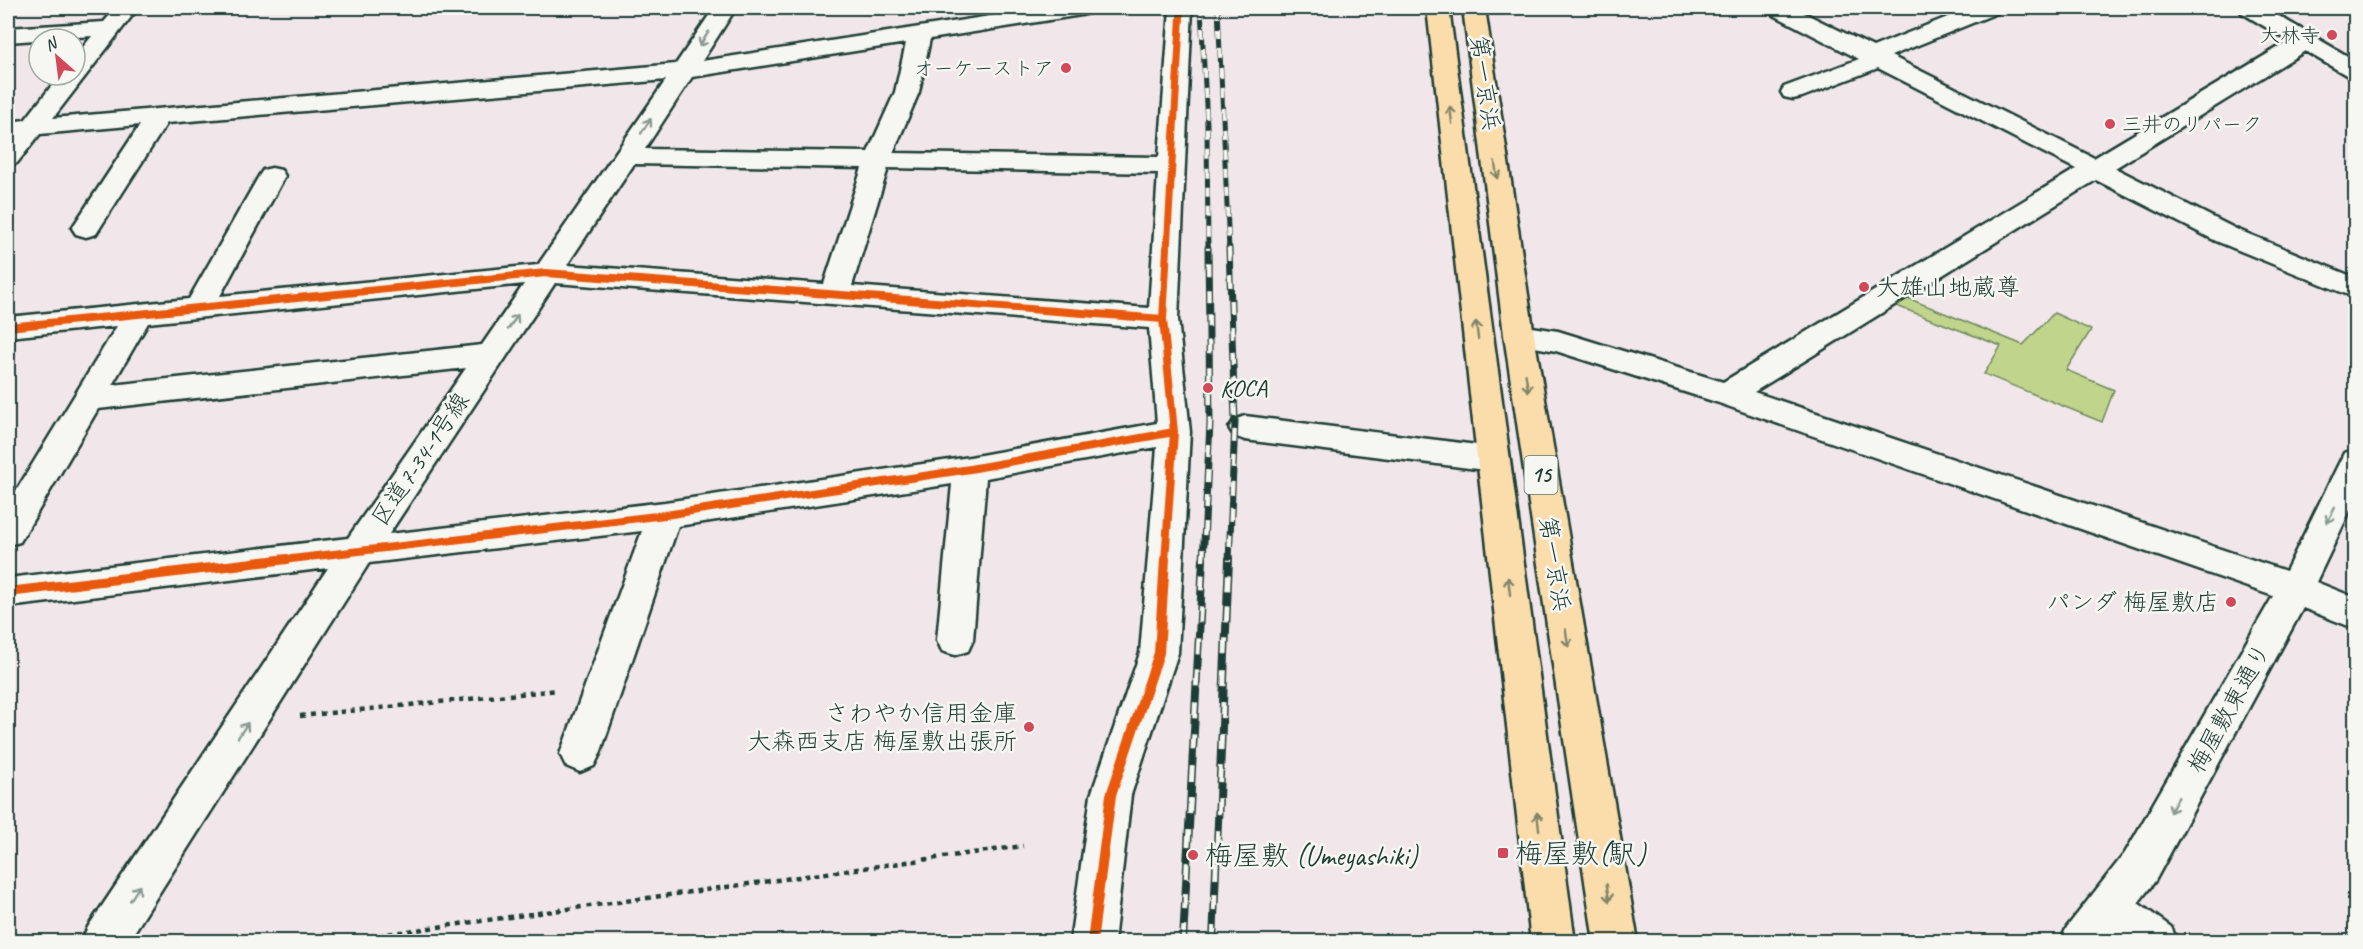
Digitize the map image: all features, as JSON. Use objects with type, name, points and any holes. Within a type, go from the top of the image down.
[{"type":"highway","name":"第一京浜","points":[[1437,8],[1553,942]]},
{"type":"highway","name":"第一京浜","points":[[1474,8],[1519,334],[1616,942]]},
{"type":"street","points":[[87,57],[127,8]]},
{"type":"street","name":"区道7-34-1号線","points":[[103,942],[360,549],[684,71],[724,8]]},
{"type":"street","points":[[20,128],[684,71],[1081,8]]},
{"type":"street","points":[[1092,942],[1111,795],[1159,653],[1174,432],[1163,319],[1181,8]]},
{"type":"street","points":[[1778,8],[2226,235],[2355,290]]},
{"type":"street","points":[[1793,92],[1989,8]]},
{"type":"street","points":[[2250,8],[2355,71]]},
{"type":"street","points":[[8,35],[110,28]]},
{"type":"street","points":[[835,294],[877,160],[907,92],[919,33]]},
{"type":"street","points":[[1727,394],[2306,40]]},
{"type":"street","points":[[8,158],[20,128],[61,87]]},
{"type":"street","points":[[86,228],[159,116]]},
{"type":"street","points":[[626,156],[1172,165]]},
{"type":"street","points":[[199,307],[272,176]]},
{"type":"street","points":[[8,327],[546,273],[1163,319]]},
{"type":"street","points":[[8,532],[140,312]]},
{"type":"street","points":[[1519,334],[1558,341],[1727,394],[2295,590],[2355,614]]},
{"type":"street","points":[[88,399],[490,355]]},
{"type":"street","points":[[1245,428],[1493,459]]},
{"type":"street","points":[[8,592],[665,515],[970,469],[1174,432]]},
{"type":"street","name":"梅屋敷東通り","points":[[2082,942],[2140,867],[2295,590],[2355,462]]},
{"type":"street","points":[[955,640],[970,469]]},
{"type":"street","points":[[580,754],[665,515]]},
{"type":"street","points":[[2107,907],[2156,942]]},
{"type":"path","points":[[248,722],[604,685]]},
{"type":"path","points":[[329,942],[1023,846]]},
{"type":"green space","points":[[1905,297],[2023,345],[2054,313],[2091,330],[2066,370],[2114,390],[2102,422],[1984,374],[2001,346],[1894,305]]},
{"type":"railway","points":[[1201,8],[1207,125],[1208,250]]},
{"type":"railway","points":[[1218,8],[1229,250]]},
{"type":"railway","points":[[1203,561],[1210,423],[1208,248]]},
{"type":"railway","points":[[1229,248],[1235,422],[1229,561]]},
{"type":"railway","points":[[1183,942],[1203,559]]},
{"type":"railway","points":[[1213,942],[1229,559]]},
{"type":"cycle path","points":[[1092,942],[1111,795],[1159,653],[1174,432],[1163,319],[1181,8]]},
{"type":"cycle path","points":[[8,327],[546,273],[1163,319]]},
{"type":"cycle path","points":[[8,592],[665,515],[970,469],[1174,432]]},
{"type":"place","name":"大林寺","points":[[2332,35]]},
{"type":"place","name":"オーケーストア","points":[[1066,68]]},
{"type":"place","name":"三井のリパーク","points":[[2110,124]]},
{"type":"place","name":"大雄山地蔵尊","points":[[1864,287]]},
{"type":"place","name":"KOCA","points":[[1208,388]]},
{"type":"place","name":"パンダ 梅屋敷店","points":[[2231,602]]},
{"type":"place","name":"さわやか信用金庫 大森西支店 梅屋敷出張所","points":[[1029,727]]},
{"type":"place","name":"梅屋敷(駅)","points":[[1503,853]]},
{"type":"place","name":"梅屋敷 (Umeyashiki)","points":[[1193,855]]}]
